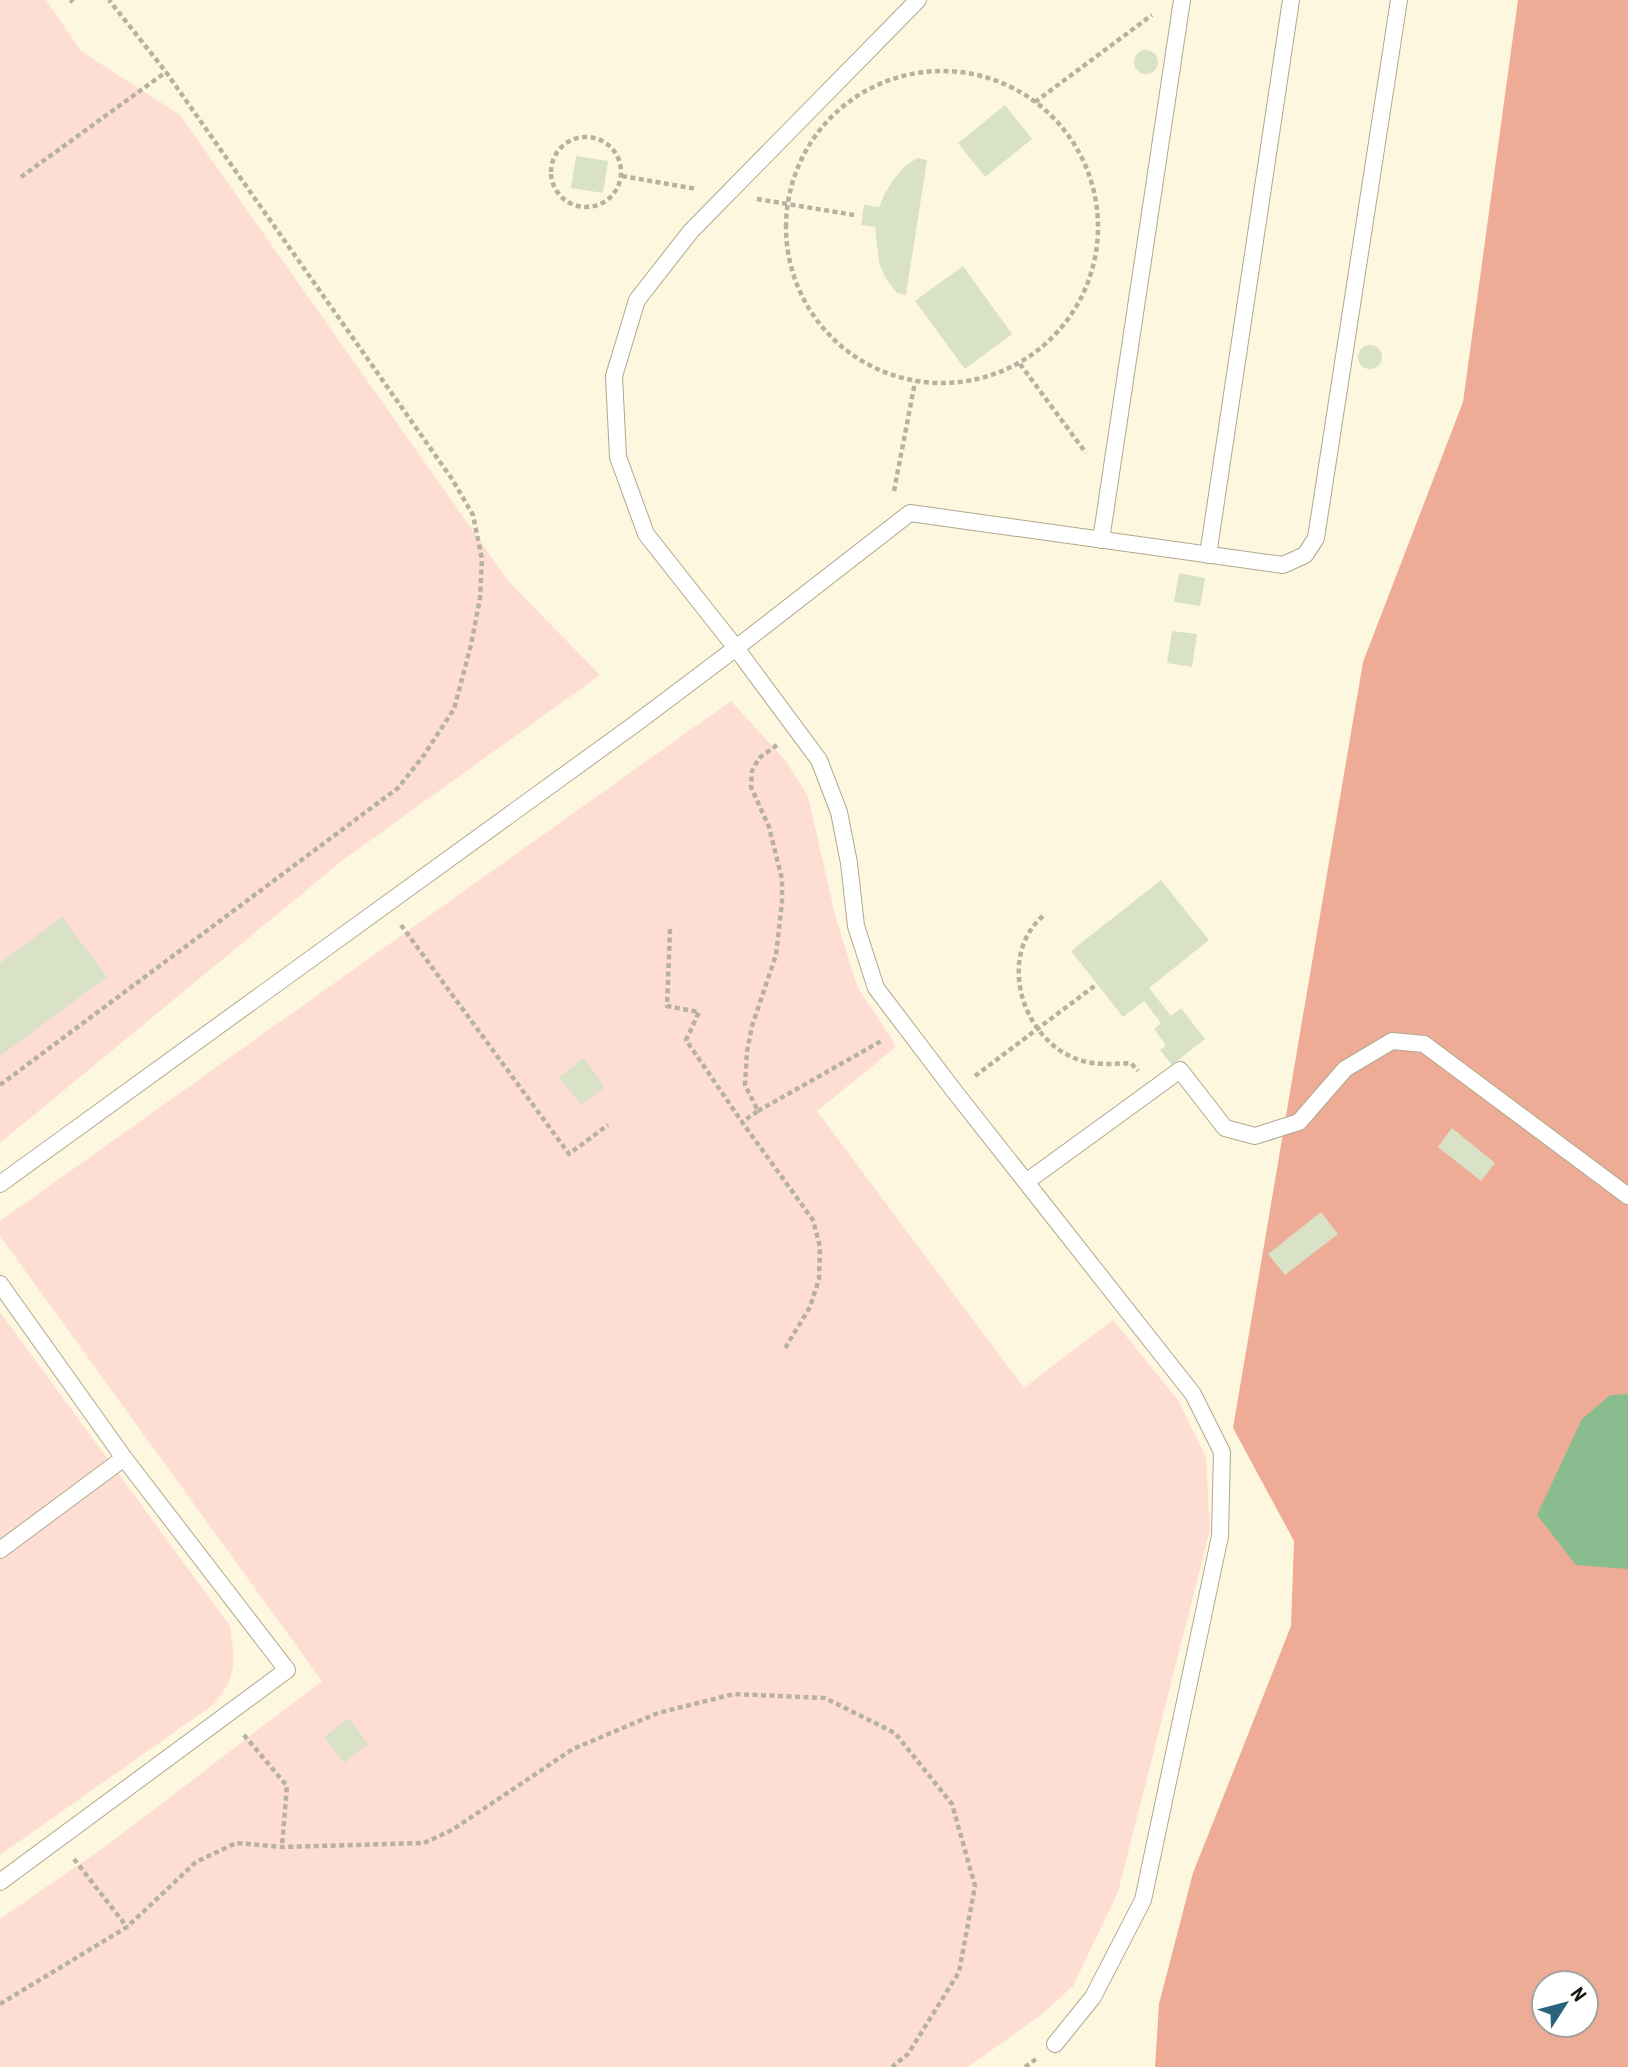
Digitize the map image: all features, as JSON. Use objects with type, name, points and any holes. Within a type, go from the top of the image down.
[{"type":"lane","points":[[918,0],[729,194],[695,225],[637,300],[614,376],[618,457],[646,534],[736,648],[819,760],[839,812],[849,863],[856,926],[876,988],[1193,1394],[1222,1451],[1220,1535],[1143,1900],[1093,1997],[1055,2044]]},
{"type":"lane","points":[[1101,540],[1182,0]]},
{"type":"lane","points":[[1209,555],[1292,0]]},
{"type":"lane","points":[[0,1184],[635,724],[909,513],[1283,565],[1305,555],[1316,538],[1399,0]]},
{"type":"lane","points":[[1026,1182],[1180,1070],[1225,1128],[1255,1136],[1299,1122],[1345,1069],[1392,1041],[1424,1044],[1628,1196]]},
{"type":"lane","points":[[0,1284],[124,1458],[287,1670],[0,1882]]},
{"type":"lane","points":[[0,1550],[124,1458]]},
{"type":"path","points":[[0,1085],[398,788],[424,755],[454,709],[480,598],[482,559],[473,515],[444,468],[166,72],[108,0]]},
{"type":"path","points":[[1035,102],[1162,8]]},
{"type":"path","points":[[924,70],[973,72],[1024,93],[1065,128],[1091,176],[1100,230],[1089,283],[1062,329],[1020,364],[969,382],[915,382],[868,365],[828,335],[800,294],[786,246],[788,205],[788,196],[804,150],[835,111],[876,83],[924,70]]},
{"type":"path","points":[[21,177],[166,72]]},
{"type":"path","points":[[585,137],[608,144],[621,164],[622,176],[619,187],[612,196],[593,207],[570,205],[561,197],[551,177],[556,155],[563,145],[573,139],[585,137]]},
{"type":"path","points":[[622,176],[854,215]]},
{"type":"path","points":[[1020,364],[1109,485]]},
{"type":"path","points":[[893,497],[915,382]]},
{"type":"path","points":[[758,1111],[745,1086],[747,1051],[752,1026],[776,955],[782,879],[769,827],[751,787],[752,771],[759,758],[798,730]]},
{"type":"path","points":[[386,905],[569,1154],[608,1125]]},
{"type":"path","points":[[1043,916],[1031,926],[1020,954],[1019,985],[1028,1015],[1046,1040],[1072,1057],[1102,1065],[1131,1063],[1153,1089]]},
{"type":"path","points":[[670,929],[667,1006],[699,1012],[686,1040],[813,1220],[820,1247],[819,1279],[810,1307],[784,1350]]},
{"type":"path","points":[[955,1092],[1097,984]]},
{"type":"path","points":[[743,1122],[884,1040]]},
{"type":"path","points":[[0,2004],[127,1927],[196,1862],[236,1843],[282,1847],[424,1843],[452,1830],[573,1749],[658,1713],[734,1694],[825,1698],[895,1733],[944,1793],[952,1804],[975,1886],[960,1972],[908,2054],[892,2067]]},
{"type":"path","points":[[228,1715],[288,1786],[282,1847]]},
{"type":"path","points":[[59,1840],[127,1927]]},
{"type":"shaded area","points":[[0,0],[46,0],[81,51],[180,115],[509,582],[600,675],[343,860],[0,1143]]},
{"type":"shaded area","points":[[1518,0],[1628,0],[1628,2067],[1155,2067],[1159,2004],[1193,1873],[1291,1626],[1294,1541],[1233,1428],[1363,662],[1463,402]]},
{"type":"shaded area","points":[[731,701],[785,760],[808,796],[836,919],[858,988],[896,1047],[817,1111],[1024,1388],[1113,1320],[1178,1400],[1206,1457],[1210,1530],[1118,1892],[1073,1986],[1041,2015],[968,2067],[0,2067],[0,1919],[106,1846],[322,1681],[0,1236],[0,1221]]},
{"type":"shaded area","points":[[0,1312],[230,1626],[233,1668],[227,1685],[213,1705],[0,1855]]},
{"type":"shaded area","points":[[1628,1394],[1628,1569],[1576,1565],[1537,1515],[1582,1419],[1610,1395]]},
{"type":"building","points":[[1146,50],[1155,53],[1158,62],[1155,71],[1146,74],[1137,71],[1134,62],[1137,53]]},
{"type":"building","points":[[1005,105],[1032,139],[985,177],[958,143]]},
{"type":"building","points":[[576,156],[608,161],[603,193],[571,188]]},
{"type":"building","points":[[917,158],[927,160],[906,295],[897,293],[886,279],[879,263],[875,227],[861,225],[864,205],[879,207],[894,179],[904,167]]},
{"type":"building","points":[[963,266],[1012,334],[965,369],[915,301]]},
{"type":"building","points":[[1370,345],[1379,348],[1382,357],[1379,366],[1370,369],[1361,366],[1358,357],[1361,348]]},
{"type":"building","points":[[1179,573],[1205,578],[1200,606],[1174,602]]},
{"type":"building","points":[[1172,631],[1197,634],[1192,667],[1167,663]]},
{"type":"building","points":[[1161,880],[1209,940],[1149,988],[1171,1016],[1181,1008],[1205,1039],[1172,1065],[1160,1050],[1166,1045],[1154,1029],[1161,1023],[1144,1001],[1123,1017],[1071,951]]},
{"type":"building","points":[[62,917],[107,977],[0,1056],[0,963]]},
{"type":"building","points":[[584,1058],[605,1087],[581,1105],[559,1077]]},
{"type":"building","points":[[1452,1128],[1495,1163],[1481,1181],[1438,1147]]},
{"type":"building","points":[[1321,1212],[1338,1234],[1285,1275],[1268,1254]]},
{"type":"building","points":[[349,1718],[368,1744],[344,1763],[324,1737]]}]
